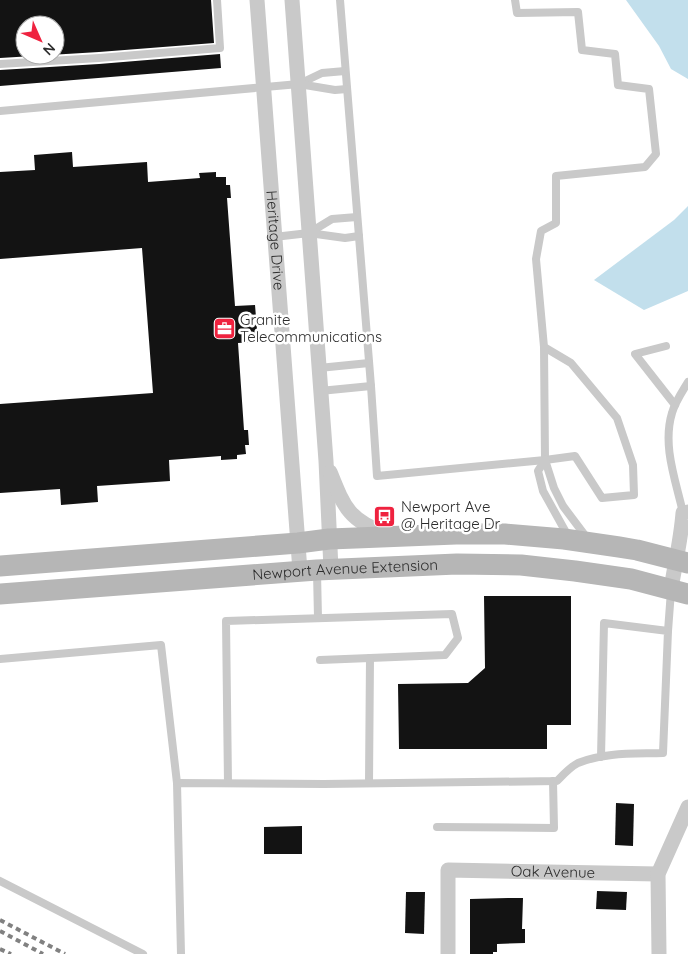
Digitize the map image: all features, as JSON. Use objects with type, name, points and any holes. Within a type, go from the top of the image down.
[{"type":"main road","name":"Newport Avenue Extension","points":[[0,566],[329,539],[456,534],[490,534],[581,542],[637,550],[682,561]]},
{"type":"main road","name":"Newport Avenue Extension","points":[[0,594],[316,570],[457,564],[521,565],[575,571],[618,577],[680,592]]},
{"type":"street","name":"Heritage Drive","points":[[257,0],[298,543],[316,570]]},
{"type":"street","points":[[292,0],[326,461],[329,539],[316,570]]},
{"type":"street","points":[[326,461],[341,500],[355,518],[370,528],[398,537]]},
{"type":"street","points":[[680,592],[682,530],[686,513]]},
{"type":"street","points":[[659,954],[658,874],[688,807]]},
{"type":"street","name":"Oak Avenue","points":[[448,954],[448,870],[658,874]]},
{"type":"lane","points":[[0,64],[220,48],[217,0]]},
{"type":"lane","points":[[340,0],[377,476],[575,456],[602,498],[634,495],[633,465],[616,418],[571,363],[544,346]]},
{"type":"lane","points":[[515,0],[517,13],[578,12],[582,50],[614,54],[618,85],[649,89],[656,154],[645,167],[556,176],[556,223],[541,231],[536,259],[544,346],[545,460],[554,488],[581,542]]},
{"type":"lane","points":[[299,84],[322,73],[346,71]]},
{"type":"lane","points":[[0,111],[299,84],[335,90],[347,89]]},
{"type":"lane","points":[[309,233],[332,219],[357,217]]},
{"type":"lane","points":[[274,237],[309,233],[345,238],[359,236]]},
{"type":"lane","points":[[666,346],[635,354],[675,405]]},
{"type":"lane","points":[[319,368],[369,363]]},
{"type":"lane","points":[[686,513],[669,453],[668,432],[672,412],[688,382]]},
{"type":"lane","points":[[320,391],[371,386]]},
{"type":"lane","points":[[545,460],[538,471],[543,491],[581,542]]},
{"type":"lane","points":[[316,570],[318,618]]},
{"type":"lane","points":[[177,783],[557,781],[576,764],[610,754],[662,753],[668,631],[680,592]]},
{"type":"lane","points":[[228,783],[226,621],[452,614],[458,638],[445,655],[320,660]]},
{"type":"lane","points":[[601,757],[604,623],[668,631]]},
{"type":"lane","points":[[0,660],[161,645],[177,783],[181,954]]},
{"type":"lane","points":[[369,783],[370,658]]},
{"type":"lane","points":[[437,826],[554,828],[553,781]]},
{"type":"lane","points":[[0,881],[143,954]]},
{"type":"water","points":[[626,0],[688,0],[688,79],[671,69],[659,46]]},
{"type":"water","points":[[688,206],[688,291],[644,310],[594,280],[674,220]]},
{"type":"building","points":[[0,0],[211,0],[214,43],[65,54],[65,15],[15,15],[15,57],[0,58]]},
{"type":"building","points":[[220,54],[221,68],[0,86],[0,70]]},
{"type":"building","points":[[72,152],[73,167],[147,162],[148,182],[200,178],[199,173],[216,172],[216,177],[226,177],[226,185],[230,185],[231,198],[227,198],[235,306],[255,305],[258,342],[238,343],[244,430],[248,430],[249,445],[245,445],[246,454],[237,455],[237,459],[221,460],[221,456],[169,460],[170,481],[97,486],[98,502],[61,505],[60,489],[0,493],[0,404],[153,393],[142,248],[0,259],[0,172],[35,170],[34,155]]},
{"type":"building","points":[[484,596],[571,596],[571,725],[547,725],[547,749],[399,749],[398,684],[468,683],[485,668]]},
{"type":"building","points":[[616,803],[634,804],[633,846],[615,845]]},
{"type":"building","points":[[302,826],[302,854],[264,854],[264,827]]},
{"type":"building","points":[[597,891],[627,892],[626,910],[596,909]]},
{"type":"building","points":[[406,892],[425,892],[424,934],[405,933]]},
{"type":"building","points":[[523,898],[522,929],[525,929],[525,943],[497,944],[497,952],[493,952],[493,954],[470,954],[470,899]]},
{"type":"railway","points":[[0,920],[65,954]]},
{"type":"railway","points":[[0,931],[43,954]]},
{"type":"railway","points":[[0,949],[11,954]]},
{"type":"place","name":"Granite Telecommunications","points":[[224,329]]},
{"type":"place","name":"Newport Ave @ Heritage Dr","points":[[385,516]]}]
